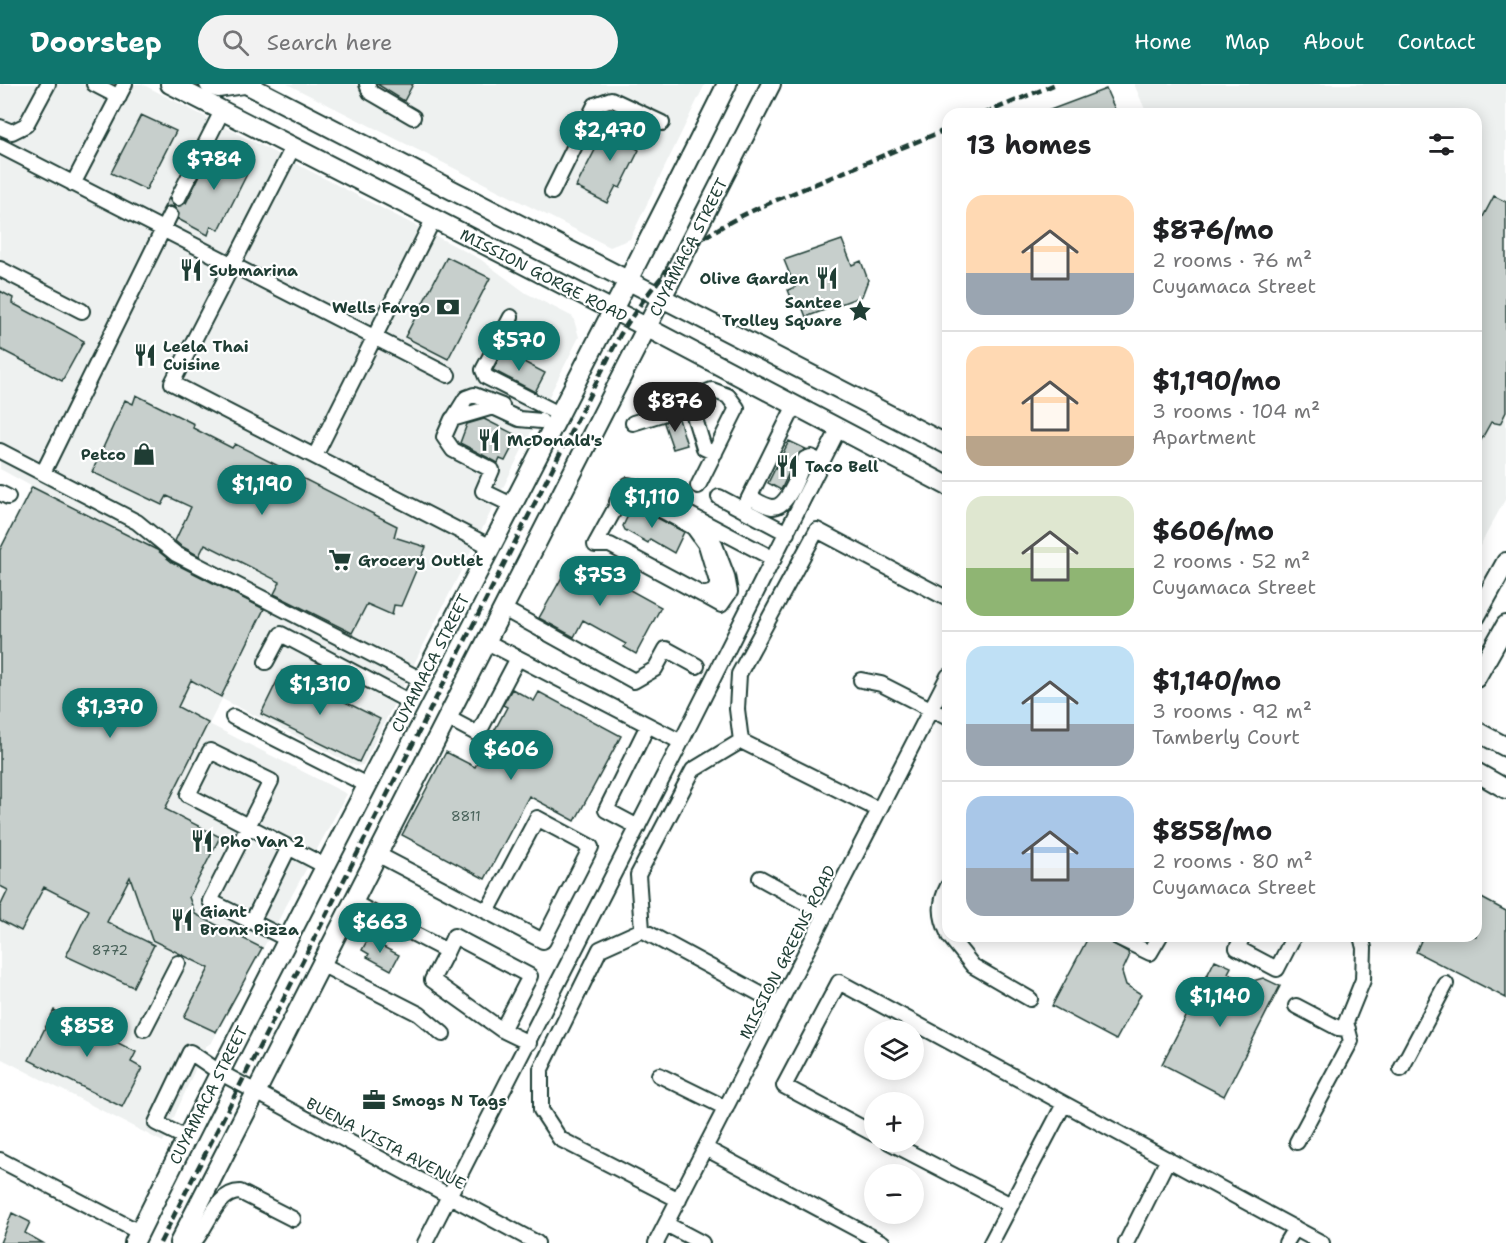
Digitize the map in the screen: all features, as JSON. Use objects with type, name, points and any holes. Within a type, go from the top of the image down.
[{"type":"main road","name":"MISSION GORGE ROAD","points":[[170,84],[646,327],[942,483]]},
{"type":"main road","points":[[209,84],[218,88],[245,84],[942,442]]},
{"type":"main road","name":"CUYAMACA STREET","points":[[137,1238],[219,1072],[629,280],[727,84]]},
{"type":"main road","name":"CUYAMACA STREET","points":[[178,1243],[771,84]]},
{"type":"main road","points":[[1482,605],[1506,562]]},
{"type":"main road","points":[[1482,667],[1506,625]]},
{"type":"main road","points":[[1482,734],[1506,747]]},
{"type":"main road","points":[[1482,775],[1506,789]]},
{"type":"street","points":[[0,127],[12,132],[26,125],[48,84]]},
{"type":"street","points":[[73,184],[122,90],[94,84]]},
{"type":"street","points":[[368,84],[370,93],[413,117]]},
{"type":"street","points":[[552,192],[595,105],[611,99],[662,123]]},
{"type":"street","points":[[178,198],[222,111]]},
{"type":"street","points":[[0,146],[448,375]]},
{"type":"street","points":[[293,147],[172,383],[490,547]]},
{"type":"street","points":[[43,473],[170,215]]},
{"type":"street","points":[[315,456],[434,218]]},
{"type":"street","points":[[0,269],[82,310]]},
{"type":"street","points":[[511,317],[483,370],[486,377],[559,414]]},
{"type":"street","points":[[698,486],[715,453],[737,408],[728,396],[711,390],[694,397],[691,406],[704,448],[715,453]]},
{"type":"street","points":[[743,510],[795,405]]},
{"type":"street","points":[[676,410],[691,406]]},
{"type":"street","points":[[512,505],[483,490],[492,470],[453,450],[444,438],[453,418],[493,408],[519,419],[535,420]]},
{"type":"street","points":[[633,423],[662,414]]},
{"type":"street","points":[[425,1243],[839,428]]},
{"type":"street","points":[[0,451],[137,522],[176,554],[422,680]]},
{"type":"street","points":[[750,497],[771,507],[777,506],[786,499],[805,459],[811,457],[822,462]]},
{"type":"street","points":[[617,502],[626,496],[635,496],[693,527],[706,544],[718,585],[713,592],[703,595],[610,545],[595,545],[617,502],[628,485],[637,487],[774,559]]},
{"type":"street","points":[[719,497],[787,534]]},
{"type":"street","points":[[741,741],[737,709],[739,674],[817,530],[942,596]]},
{"type":"street","points":[[502,608],[634,681],[655,669],[666,649],[697,666]]},
{"type":"street","points":[[266,663],[281,634],[410,702]]},
{"type":"street","points":[[485,641],[681,742]]},
{"type":"street","points":[[446,717],[478,734],[518,658]]},
{"type":"street","points":[[861,680],[881,684],[942,715]]},
{"type":"street","name":"MISSION GREENS ROAD","points":[[656,1243],[942,688]]},
{"type":"street","points":[[233,717],[367,786]]},
{"type":"street","points":[[638,827],[606,810],[648,725]]},
{"type":"street","points":[[741,741],[879,810]]},
{"type":"street","points":[[642,930],[638,875],[693,770],[741,741]]},
{"type":"street","points":[[287,939],[210,901],[248,826],[271,781],[210,751],[188,795],[248,826],[289,847],[325,866]]},
{"type":"street","points":[[377,854],[487,912],[543,941],[591,847],[537,818],[487,912]]},
{"type":"street","points":[[252,922],[289,847]]},
{"type":"street","points":[[760,878],[826,914]]},
{"type":"street","points":[[352,902],[447,951]]},
{"type":"street","points":[[642,930],[779,1005]]},
{"type":"street","points":[[642,930],[600,949],[541,1070],[541,1110],[560,1139],[679,1200]]},
{"type":"street","points":[[502,1030],[530,975],[454,936],[432,980],[502,1030],[528,1043]]},
{"type":"street","points":[[954,942],[973,966],[1030,999]]},
{"type":"street","points":[[1127,942],[1150,953],[1156,942]]},
{"type":"street","points":[[1240,942],[1237,948],[1277,969],[1291,942]]},
{"type":"street","points":[[1297,1142],[1351,1041],[1346,1022],[1364,980],[1361,942]]},
{"type":"street","points":[[144,1029],[178,963]]},
{"type":"street","points":[[321,964],[419,1014],[443,1034]]},
{"type":"street","points":[[864,1129],[784,1086],[839,982],[1322,1243]]},
{"type":"street","points":[[1401,1069],[1446,984]]},
{"type":"street","points":[[1296,1006],[1338,1028],[1348,1029]]},
{"type":"street","name":"BUENA VISTA AVENUE","points":[[186,1138],[156,1123],[190,1052],[219,1072],[537,1243]]},
{"type":"street","points":[[659,1075],[726,1108]]},
{"type":"street","points":[[991,1243],[1064,1104]]},
{"type":"street","points":[[705,1148],[882,1243]]},
{"type":"street","points":[[909,1152],[1011,1205]]},
{"type":"street","points":[[1126,1243],[1168,1159]]},
{"type":"street","points":[[0,1160],[137,1238]]},
{"type":"street","points":[[193,1243],[204,1231],[221,1199],[231,1192],[240,1192],[293,1219]]},
{"type":"street","points":[[666,1224],[702,1243]]},
{"type":"street","points":[[1286,1243],[1295,1228]]},
{"type":"shaded area","points":[[0,84],[142,84],[480,259],[526,293],[573,317],[579,337],[363,765],[356,766],[222,699],[209,724],[347,794],[212,1042],[205,1047],[163,1142],[0,1058],[0,547],[31,486],[0,469]]},
{"type":"shaded area","points":[[287,84],[705,84],[630,239],[610,247]]},
{"type":"shaded area","points":[[1134,84],[1506,84],[1506,498],[1482,542],[1482,108],[1144,108]]},
{"type":"building","points":[[377,84],[413,84],[404,101]]},
{"type":"building","points":[[1106,89],[1114,108],[1055,108]]},
{"type":"building","points":[[141,115],[176,131],[146,190],[111,173]]},
{"type":"building","points":[[611,119],[641,134],[634,147],[639,150],[620,188],[616,186],[607,203],[576,187]]},
{"type":"building","points":[[214,147],[253,162],[219,230],[211,226],[208,235],[178,219],[179,214],[174,207],[169,206],[163,209],[169,198],[174,206],[186,203]]},
{"type":"building","points":[[1494,196],[1506,202],[1506,412],[1500,424],[1491,422],[1482,438],[1482,219]]},
{"type":"building","name":"Olive Garden","points":[[842,240],[852,265],[861,261],[868,280],[862,296],[806,317],[801,304],[795,307],[788,290],[795,287],[784,260]]},
{"type":"building","name":"Wells Fargo","points":[[447,257],[490,278],[448,359],[405,337]]},
{"type":"building","points":[[0,291],[13,298],[12,303],[84,341],[62,381],[0,349]]},
{"type":"building","points":[[503,351],[545,373],[535,392],[493,370]]},
{"type":"building","points":[[136,395],[194,424],[193,428],[232,448],[235,444],[397,526],[394,537],[426,547],[401,606],[394,605],[392,615],[367,604],[352,633],[274,594],[280,582],[205,544],[199,556],[181,546],[175,541],[191,507],[167,496],[162,505],[92,472],[125,400],[133,404]]},
{"type":"building","points":[[712,400],[716,408],[702,413],[701,404]]},
{"type":"building","points":[[670,417],[679,419],[687,445],[673,449],[664,423]]},
{"type":"building","name":"McDonald's","points":[[484,419],[518,436],[505,461],[500,459],[498,463],[460,443],[467,424]]},
{"type":"building","name":"Taco Bell","points":[[789,441],[806,449],[797,455],[781,490],[768,483]]},
{"type":"building","points":[[32,487],[157,550],[172,562],[264,609],[221,697],[191,680],[178,707],[208,723],[165,809],[220,837],[189,897],[195,914],[262,948],[216,1032],[184,1017],[209,968],[152,940],[130,877],[107,922],[154,945],[133,987],[66,956],[89,910],[44,887],[21,931],[0,920],[0,907],[8,890],[0,886],[0,550]]},
{"type":"building","points":[[633,505],[684,532],[674,553],[650,539],[648,543],[625,530],[623,526]]},
{"type":"building","points":[[570,563],[580,569],[583,564],[661,607],[636,654],[624,647],[626,644],[583,620],[574,637],[539,618]]},
{"type":"building","points":[[282,671],[380,719],[359,762],[261,714]]},
{"type":"building","points":[[512,689],[534,701],[539,692],[621,736],[575,821],[529,796],[485,879],[402,835],[446,752],[475,767],[507,707],[503,705]]},
{"type":"building","points":[[1482,898],[1506,911],[1506,998],[1416,952],[1420,942],[1482,942]]},
{"type":"building","points":[[368,939],[399,955],[391,970],[367,957],[369,954],[362,950]]},
{"type":"building","points":[[1086,942],[1110,942],[1128,952],[1129,957],[1122,972],[1126,985],[1141,994],[1116,1040],[1052,1006]]},
{"type":"building","points":[[1215,960],[1231,967],[1228,973],[1246,983],[1263,978],[1280,986],[1224,1096],[1162,1064]]},
{"type":"building","points":[[54,1010],[73,1020],[75,1014],[86,1019],[83,1025],[136,1052],[131,1062],[142,1068],[122,1107],[29,1060]]},
{"type":"building","points":[[12,1213],[30,1222],[25,1233],[43,1243],[0,1243]]},
{"type":"railway","points":[[998,108],[1056,84]]},
{"type":"railway","points":[[160,1243],[620,335],[636,311],[681,257],[720,227],[766,204],[942,131]]},
{"type":"place","name":"Submarina","points":[[191,270]]},
{"type":"place","name":"Olive Garden","points":[[827,278]]},
{"type":"place","name":"Wells Fargo","points":[[448,307]]},
{"type":"place","name":"Santee Trolley Square","points":[[860,311]]},
{"type":"place","name":"Leela Thai Cuisine","points":[[145,355]]},
{"type":"place","name":"McDonald's","points":[[489,440]]},
{"type":"place","name":"Petco","points":[[144,454]]},
{"type":"place","name":"Taco Bell","points":[[787,466]]},
{"type":"place","name":"Grocery Outlet","points":[[340,560]]},
{"type":"place","name":"Pho Van 2","points":[[202,841]]},
{"type":"place","name":"Giant Bronx Pizza","points":[[182,920]]},
{"type":"place","name":"Smogs N Tags","points":[[374,1100]]}]
